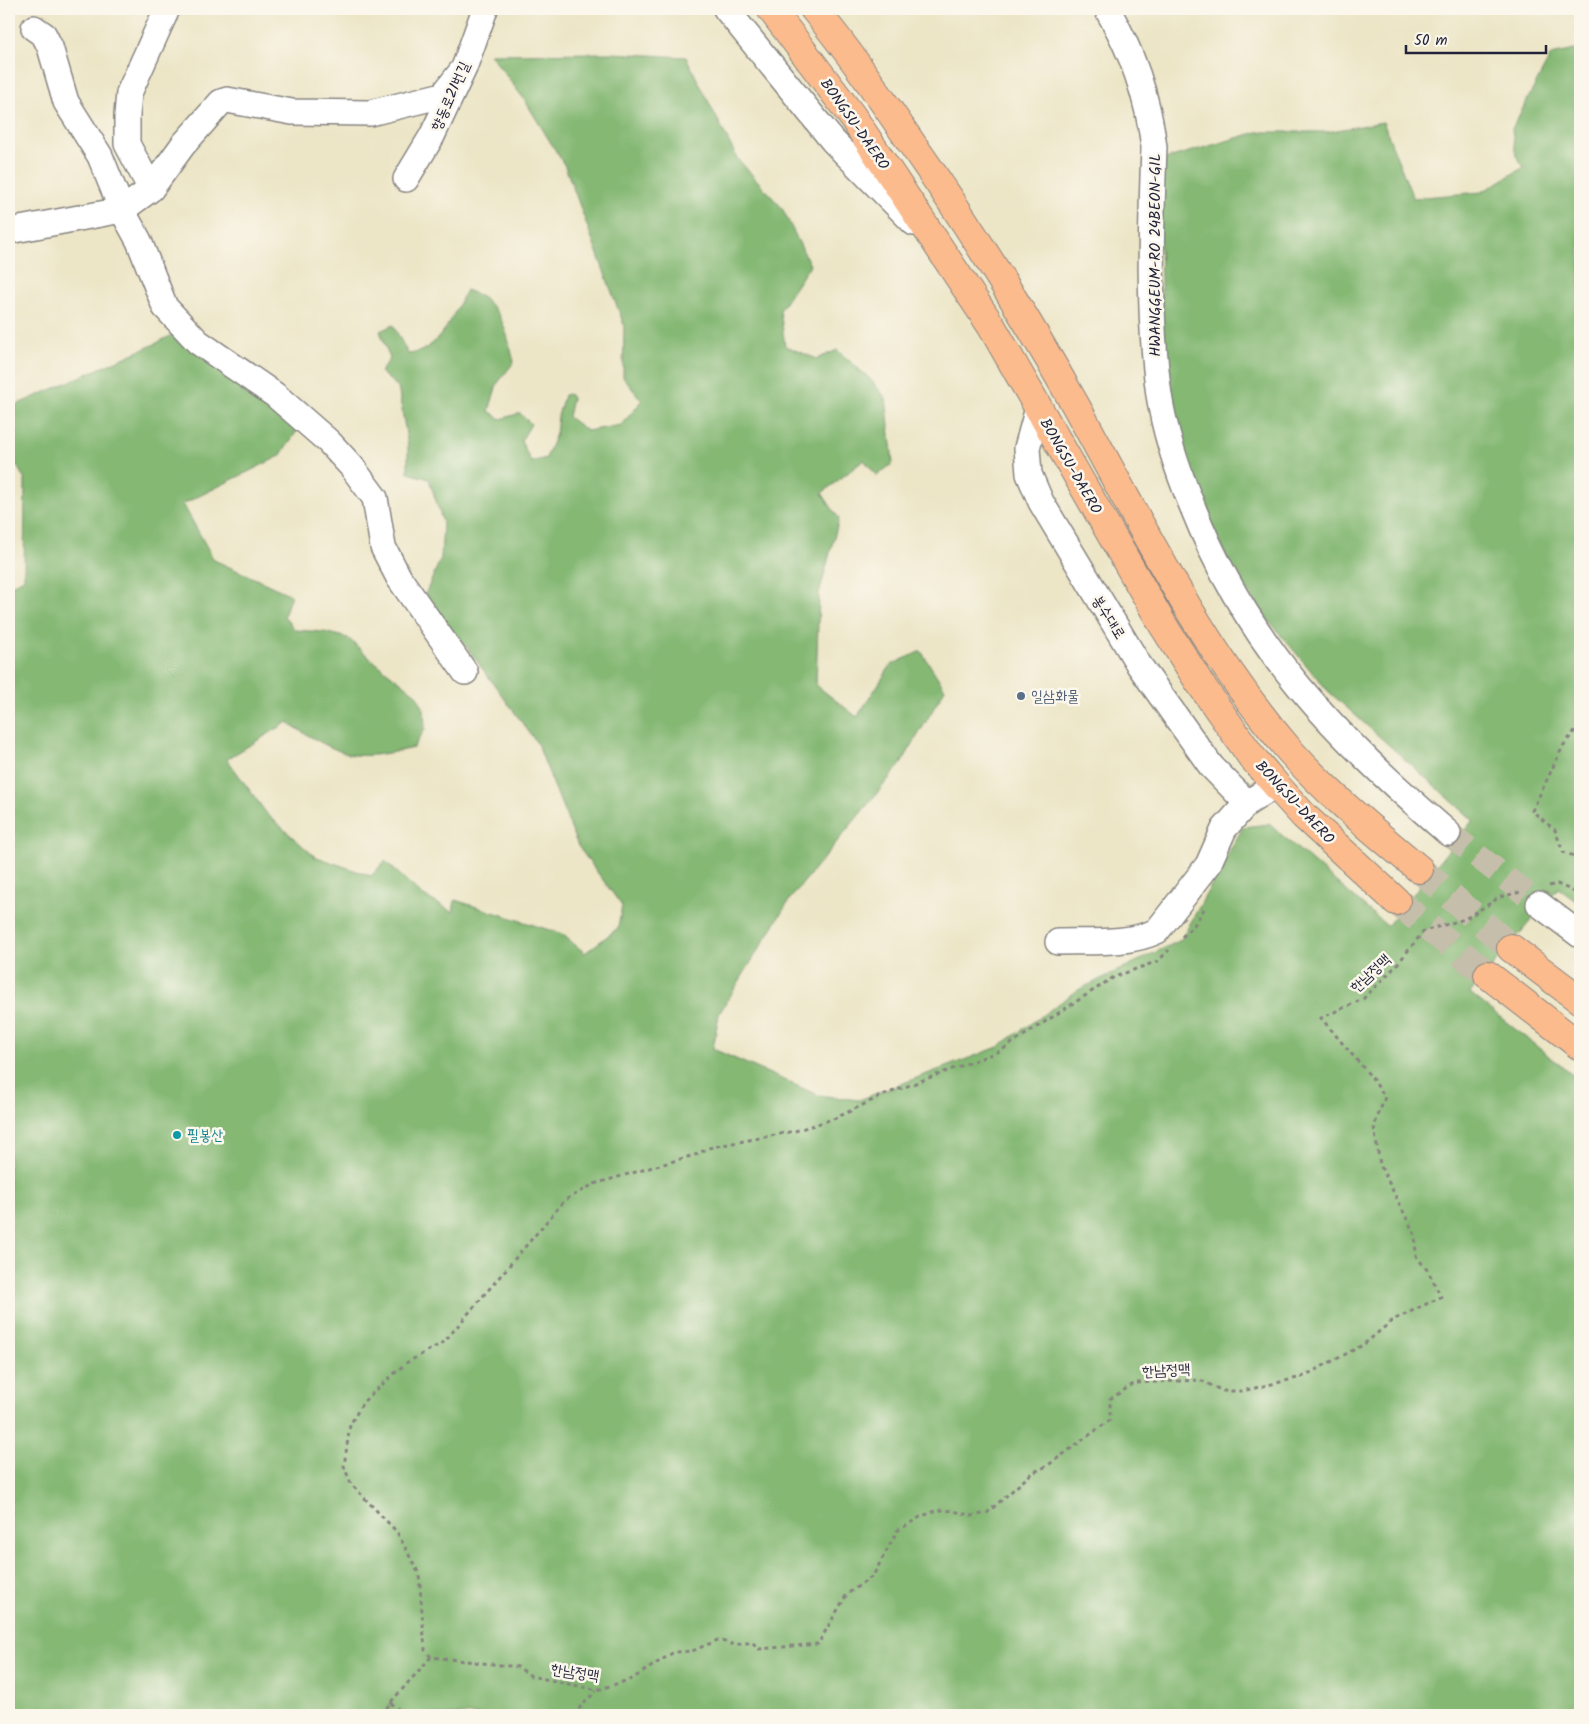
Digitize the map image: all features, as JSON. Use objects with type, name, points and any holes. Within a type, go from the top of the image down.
[{"type":"main road","name":"BONGSU-DAERO","points":[[771,9],[852,116],[992,327],[1163,625],[1199,682],[1251,756],[1276,785],[1311,822],[1396,901]]},
{"type":"main road","points":[[814,9],[854,58],[980,245],[1028,322],[1203,631],[1247,696],[1290,750],[1345,807],[1419,869]]},
{"type":"main road","points":[[1511,948],[1580,1000]]},
{"type":"main road","points":[[1488,975],[1580,1046]]},
{"type":"street","points":[[150,189],[127,144],[129,93],[167,9]]},
{"type":"street","name":"향동로21번길","points":[[406,179],[432,136],[464,68],[485,9]]},
{"type":"street","points":[[726,9],[833,141],[942,250]]},
{"type":"street","name":"HWANGGEUM-RO 24BEON-GIL","points":[[1107,9],[1128,49],[1141,83],[1152,128],[1154,147],[1154,330],[1160,396],[1166,430],[1179,474],[1202,532],[1234,596],[1279,664],[1306,698],[1361,756],[1448,833]]},
{"type":"street","points":[[34,28],[44,35],[50,46],[66,102],[100,156],[122,210],[139,241],[165,307],[198,342],[276,396],[329,442],[375,498],[383,547],[399,578],[466,672]]},
{"type":"street","points":[[9,231],[122,210],[150,189],[183,145],[221,102],[227,100],[292,112],[370,113],[443,95],[464,68]]},
{"type":"street","name":"봉수대로","points":[[1038,408],[1027,448],[1029,474],[1041,502],[1139,665],[1211,766],[1247,803]]},
{"type":"street","points":[[1058,942],[1120,940],[1145,937],[1158,931],[1208,865],[1224,828],[1247,803],[1276,785]]},
{"type":"street","points":[[1538,893],[1580,935]]},
{"type":"path","points":[[1580,724],[1563,746],[1532,811],[1555,830],[1563,852],[1580,858]]},
{"type":"path","name":"한남정맥","points":[[431,1657],[518,1667],[531,1676],[597,1690],[632,1679],[674,1652],[692,1651],[718,1640],[735,1644],[752,1642],[759,1649],[818,1644],[847,1594],[873,1576],[898,1531],[920,1517],[938,1510],[954,1510],[972,1516],[987,1513],[1032,1472],[1047,1466],[1110,1420],[1110,1400],[1135,1383],[1200,1380],[1223,1391],[1242,1391],[1302,1377],[1363,1345],[1393,1320],[1441,1297],[1428,1271],[1416,1256],[1415,1235],[1380,1165],[1374,1127],[1385,1097],[1372,1078],[1321,1018],[1363,999],[1394,968],[1424,931],[1465,919],[1500,897],[1538,893],[1557,884],[1580,894]]},
{"type":"path","points":[[1176,943],[1194,925],[1208,902]]},
{"type":"path","points":[[382,1715],[390,1703],[431,1657],[425,1650],[419,1574],[397,1532],[351,1484],[344,1466],[350,1425],[364,1402],[406,1363],[444,1342],[565,1200],[594,1184],[698,1154],[708,1148],[795,1130],[836,1118],[881,1096],[1000,1051],[1114,977],[1158,961],[1170,949]]},
{"type":"path","points":[[572,1715],[597,1690]]},
{"type":"path","points":[[390,1703],[406,1715]]},
{"type":"path","points":[[456,1715],[465,1712],[477,1715]]},
{"type":"green space","points":[[1574,50],[1580,53],[1580,904],[1558,888],[1470,993],[1580,1081],[1580,1715],[9,1715],[9,586],[24,579],[25,480],[9,452],[9,408],[155,344],[177,332],[299,428],[280,456],[183,504],[214,560],[291,595],[284,616],[295,630],[324,632],[348,638],[371,659],[416,694],[424,709],[425,729],[413,748],[384,754],[354,755],[347,754],[310,737],[288,722],[227,759],[267,814],[314,856],[371,876],[385,861],[422,895],[453,912],[455,900],[562,934],[585,953],[618,928],[622,906],[578,846],[537,743],[465,645],[424,597],[441,558],[443,523],[429,479],[408,473],[408,446],[398,387],[380,372],[390,359],[380,331],[393,325],[408,354],[419,352],[428,347],[444,330],[466,290],[478,295],[495,309],[504,327],[514,362],[497,384],[489,411],[501,419],[520,413],[531,424],[521,441],[531,462],[546,458],[556,434],[558,416],[564,395],[569,394],[572,398],[568,417],[587,431],[621,425],[642,401],[623,377],[624,325],[565,166],[524,99],[490,54],[611,53],[686,57],[737,158],[782,208],[810,265],[780,310],[785,346],[817,359],[837,350],[869,378],[886,398],[893,463],[877,476],[864,460],[822,493],[839,519],[819,594],[816,685],[857,717],[891,665],[921,651],[945,689],[901,764],[790,899],[719,1014],[713,1049],[818,1095],[859,1100],[998,1047],[1078,990],[1181,940],[1243,827],[1269,824],[1387,926],[1473,820],[1328,691],[1269,621],[1230,565],[1195,488],[1171,401],[1162,319],[1158,161],[1257,132],[1326,132],[1383,122],[1413,198],[1482,192],[1524,167],[1516,156],[1512,129],[1551,55]]},
{"type":"tunnel","points":[[1448,833],[1539,904]]},
{"type":"tunnel","points":[[1419,869],[1511,948]]},
{"type":"tunnel","points":[[1396,901],[1488,975]]},
{"type":"place","name":"일삼화물","points":[[1021,696]]},
{"type":"place","name":"필봉산","points":[[177,1135]]}]
